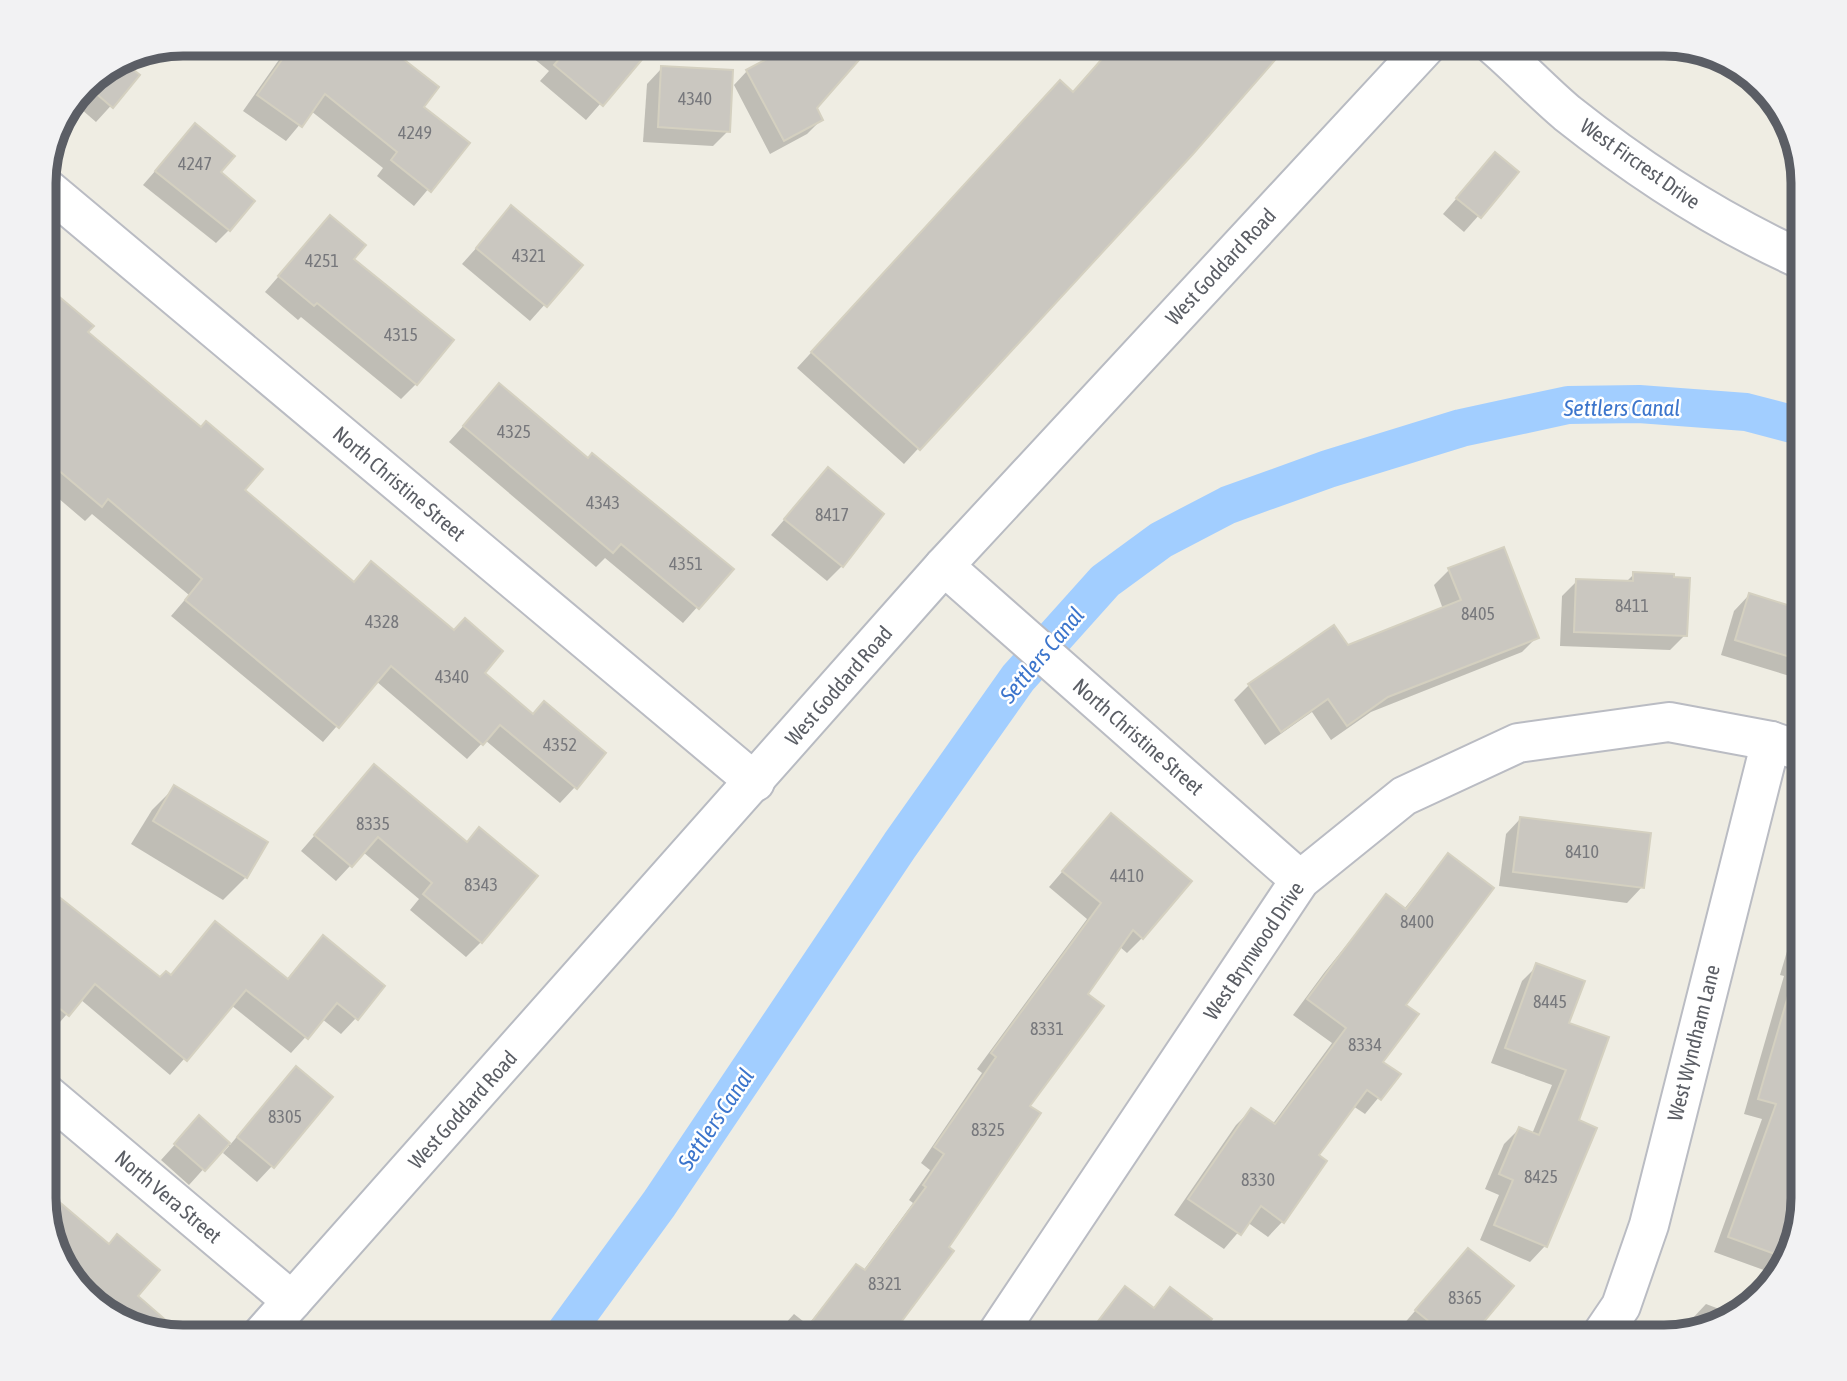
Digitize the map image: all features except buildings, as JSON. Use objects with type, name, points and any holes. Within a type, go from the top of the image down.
[{"type":"street","name":"West Goddard Road","points":[[271,1325],[944,566],[1417,56]]},
{"type":"street","name":"West Fircrest Drive","points":[[1505,56],[1566,111],[1638,167],[1703,208],[1791,254]]},
{"type":"street","name":"North Christine Street","points":[[56,196],[755,782]]},
{"type":"street","name":"North Christine Street","points":[[944,566],[1300,880]]},
{"type":"street","name":"West Brynwood Drive","points":[[1003,1325],[1300,880],[1404,796],[1518,743],[1669,722],[1787,747]]},
{"type":"street","name":"West Wyndham Lane","points":[[1608,1325],[1621,1306],[1649,1225],[1787,747]]},
{"type":"street","name":"North Vera Street","points":[[56,1102],[292,1301]]},
{"type":"waterway","name":"Settlers Canal","points":[[571,1325],[659,1204],[900,845],[1018,678],[1105,581],[1161,540],[1228,505],[1328,469],[1461,428],[1568,405],[1639,404],[1746,412],[1791,424]]}]
